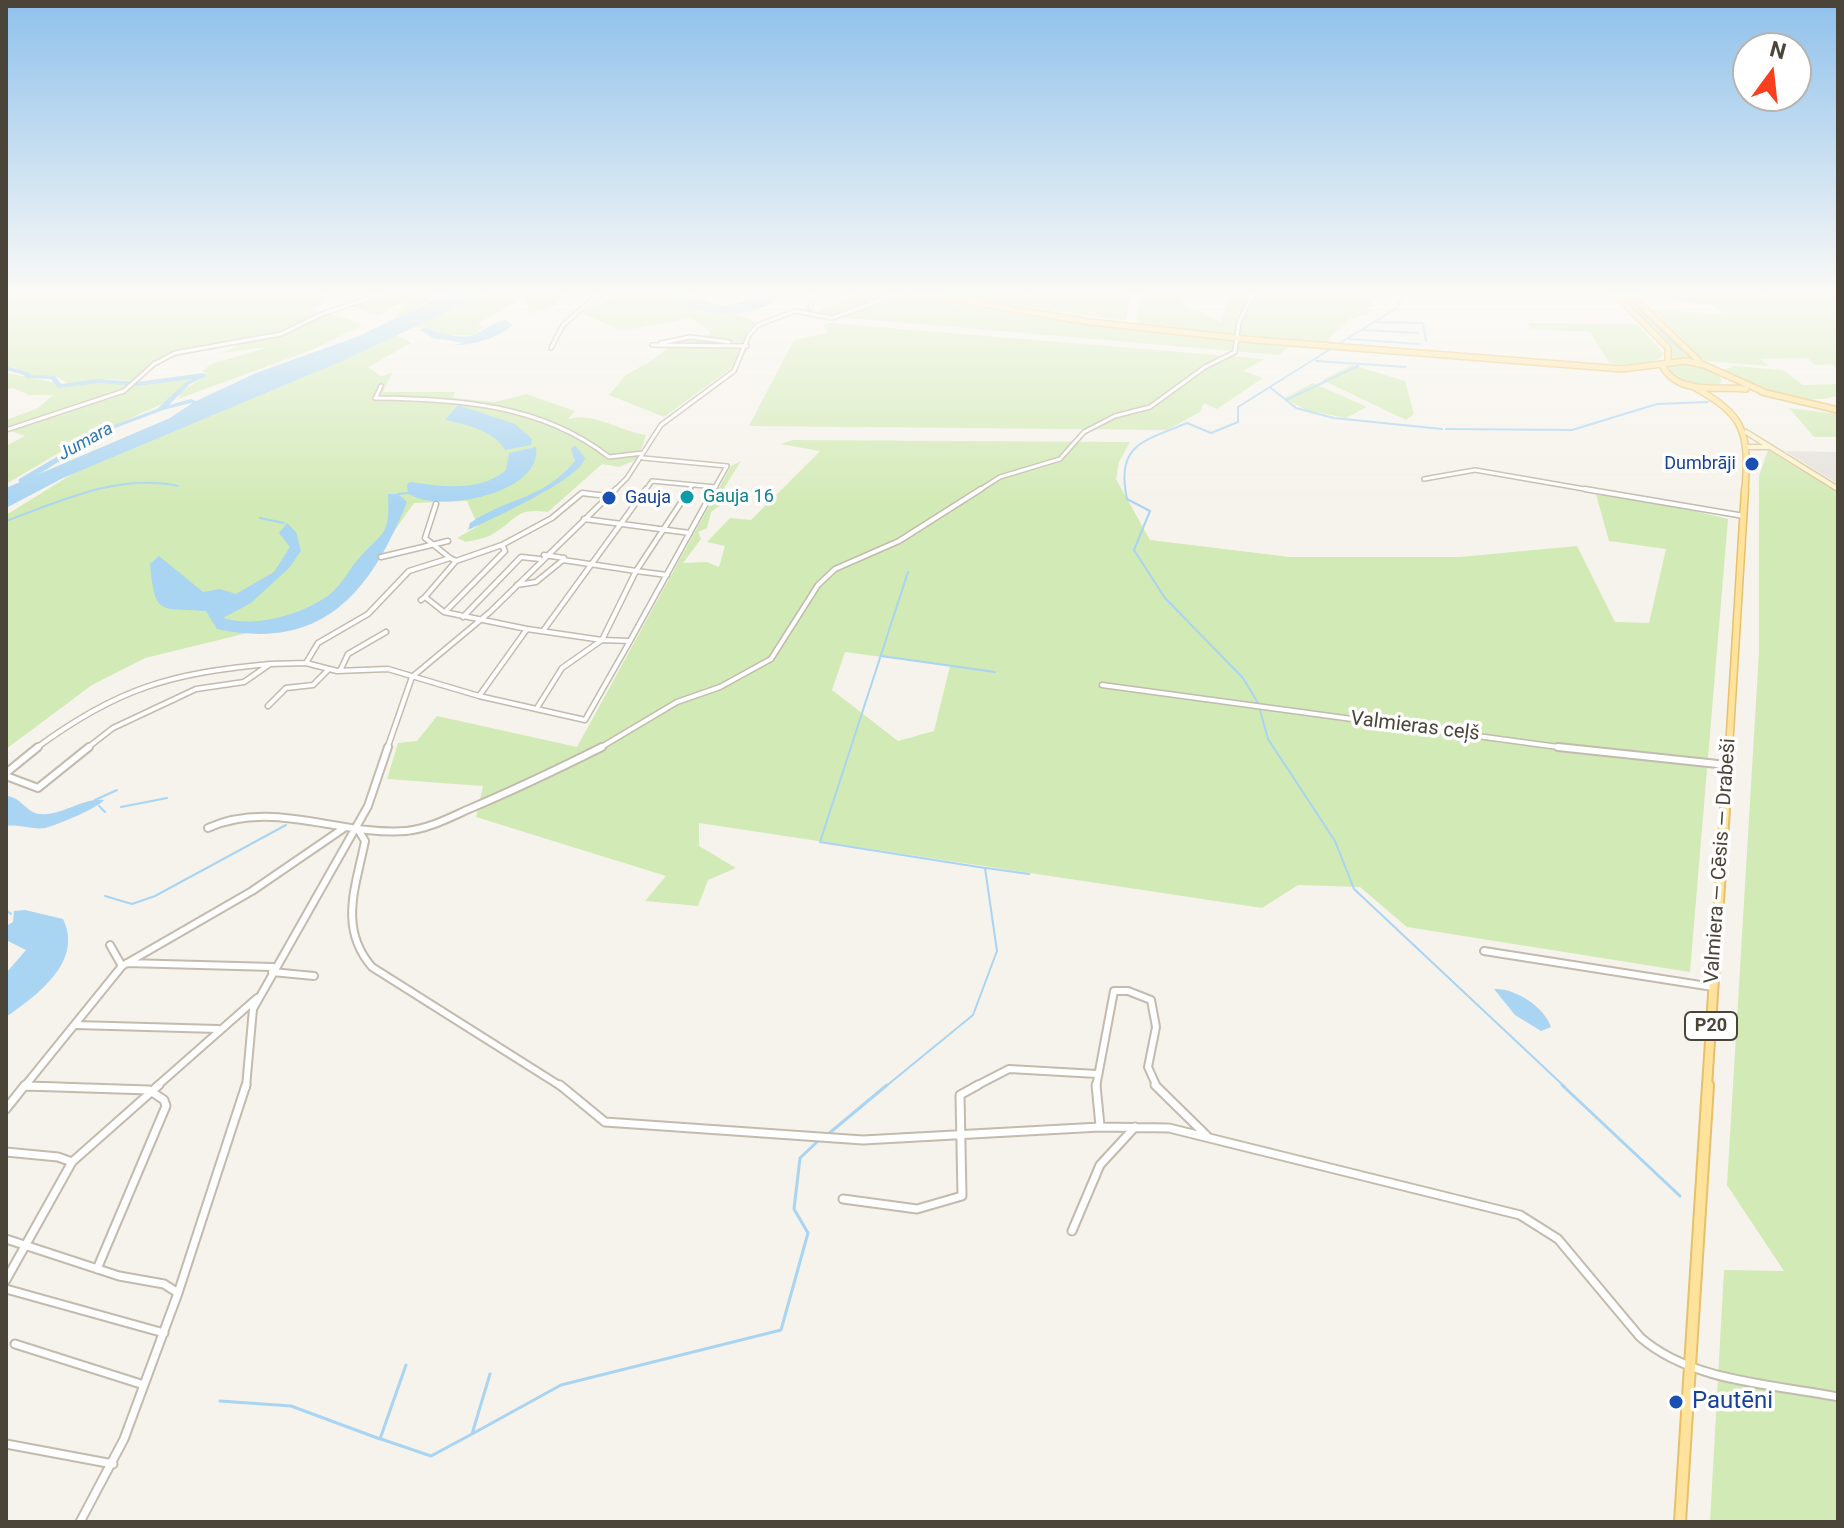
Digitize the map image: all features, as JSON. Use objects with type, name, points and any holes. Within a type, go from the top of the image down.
[{"type":"main road","points":[[1549,363],[1649,372]]},
{"type":"main road","points":[[1622,369],[1663,363]]},
{"type":"main road","points":[[1665,363],[1663,371],[1674,380]]},
{"type":"main road","points":[[1671,363],[1704,365],[1764,392]]},
{"type":"main road","points":[[1659,375],[1690,385],[1719,402],[1746,432],[1838,489]]},
{"type":"main road","points":[[1720,387],[1727,383],[1725,376]]},
{"type":"main road","points":[[1690,385],[1764,392],[1838,410]]},
{"type":"main road","points":[[1719,402],[1720,387]]},
{"type":"main road","name":"Valmiera — Cēsis — Drabeši","points":[[1680,1522],[1744,517],[1746,432]]},
{"type":"main road","points":[[1748,447],[1770,447]]},
{"type":"street","points":[[6,430],[129,388],[155,363]]},
{"type":"street","points":[[80,1522],[113,1464],[178,1293],[245,1093],[250,1068],[249,1025],[257,998],[357,830],[412,677],[480,620],[608,496],[644,455],[661,425],[734,371],[738,363]]},
{"type":"street","points":[[208,828],[230,818],[295,818],[357,830],[408,831],[439,823],[582,758],[627,735],[677,702],[720,687],[771,659],[818,585],[835,569],[899,541],[1000,477],[1060,459],[1084,432],[1160,401],[1212,363]]},
{"type":"street","points":[[270,664],[244,682],[196,689],[113,728],[38,788],[6,774],[55,732],[160,680],[217,668],[270,664],[306,663],[340,671],[381,668],[479,696],[585,720],[727,466],[644,455],[609,457],[582,436],[521,412],[454,399],[375,398],[381,386]]},
{"type":"street","points":[[1424,479],[1475,470],[1744,517]]},
{"type":"street","points":[[543,631],[652,481],[716,487]]},
{"type":"street","points":[[537,708],[562,668],[602,640],[636,570],[692,485]]},
{"type":"street","points":[[608,496],[582,493],[552,518],[502,545],[456,561],[423,599],[444,612],[463,617],[602,640],[630,641]]},
{"type":"street","points":[[436,504],[424,535],[456,561]]},
{"type":"street","points":[[583,519],[690,533]]},
{"type":"street","points":[[381,557],[448,541]]},
{"type":"street","points":[[444,612],[505,551],[502,545]]},
{"type":"street","points":[[463,617],[521,557],[543,557],[667,574]]},
{"type":"street","points":[[306,663],[318,643],[368,614],[409,571],[450,558]]},
{"type":"street","points":[[516,585],[527,587],[563,560],[592,563]]},
{"type":"street","points":[[479,696],[527,629]]},
{"type":"street","points":[[340,671],[348,654],[386,632]]},
{"type":"street","points":[[268,706],[286,688],[313,685],[328,670]]},
{"type":"street","name":"Valmieras ceļš","points":[[1102,685],[1614,755],[1727,765]]},
{"type":"street","points":[[6,1109],[124,965],[252,891],[344,828]]},
{"type":"street","points":[[357,830],[365,841],[357,872],[351,927],[357,954],[372,967],[543,1072],[605,1122],[863,1140],[1100,1127],[1169,1128],[1482,1204],[1544,1227],[1640,1337],[1657,1352],[1689,1368],[1838,1397]]},
{"type":"street","points":[[110,945],[124,965]]},
{"type":"street","points":[[1484,951],[1713,987]]},
{"type":"street","points":[[124,965],[272,970],[314,976]]},
{"type":"street","points":[[1100,1127],[1094,1099],[1114,991],[1146,996],[1151,1000],[1156,1027],[1148,1067],[1152,1082],[1208,1137]]},
{"type":"street","points":[[6,1280],[72,1162],[257,998]]},
{"type":"street","points":[[75,1025],[219,1029]]},
{"type":"street","points":[[843,1199],[917,1209],[962,1196],[960,1095],[1001,1070],[1097,1074]]},
{"type":"street","points":[[25,1086],[152,1091],[164,1100],[166,1106],[97,1269]]},
{"type":"street","points":[[1072,1231],[1100,1165],[1135,1127]]},
{"type":"street","points":[[6,1152],[58,1157],[72,1162]]},
{"type":"street","points":[[6,1239],[97,1269],[164,1284],[178,1293]]},
{"type":"street","points":[[6,1289],[164,1333]]},
{"type":"street","points":[[15,1344],[144,1385]]},
{"type":"street","points":[[6,1444],[113,1464]]},
{"type":"shaded area","points":[[1785,451],[1838,452],[1838,484]]},
{"type":"green space","points":[[6,363],[155,363],[132,381],[108,379],[69,384],[55,376],[25,376],[15,368]]},
{"type":"green space","points":[[275,363],[178,399],[181,394],[175,396],[208,374],[202,371],[211,364]]},
{"type":"green space","points":[[329,363],[375,363],[368,367],[381,376],[392,373],[383,392],[455,392],[453,398],[495,402],[526,394],[575,411],[568,419],[598,420],[646,435],[638,459],[619,467],[602,464],[548,512],[521,513],[499,530],[482,538],[466,542],[457,538],[478,526],[467,501],[414,503],[360,579],[305,619],[145,658],[92,685],[6,749],[6,515],[82,468]]},
{"type":"green space","points":[[646,363],[735,363],[664,417],[609,395],[626,375]]},
{"type":"green space","points":[[782,363],[1257,363],[1243,371],[1263,378],[1217,409],[1204,403],[1200,412],[1167,430],[749,426]]},
{"type":"green space","points":[[1672,363],[1695,364],[1715,372],[1722,382],[1708,386],[1692,385],[1670,374],[1665,368]]},
{"type":"green space","points":[[1734,363],[1765,363],[1768,366]]},
{"type":"green space","points":[[1352,365],[1405,381],[1414,414],[1406,420],[1322,380]]},
{"type":"green space","points":[[1734,366],[1783,370],[1803,385],[1838,384],[1838,395],[1812,399],[1779,394],[1747,383],[1723,370]]},
{"type":"green space","points":[[6,373],[67,385],[102,380],[130,383],[120,391],[6,428],[6,420],[38,408],[53,395],[29,395],[13,388],[6,389]]},
{"type":"green space","points":[[204,373],[166,402],[74,444],[6,484],[6,446],[25,436],[8,430],[125,392],[134,383]]},
{"type":"green space","points":[[1313,383],[1367,407],[1346,418],[1306,410],[1284,398]]},
{"type":"green space","points":[[1789,408],[1838,414],[1838,437],[1814,437]]},
{"type":"green space","points":[[793,440],[1130,442],[1119,462],[1116,479],[1150,540],[1290,557],[1460,557],[1577,546],[1615,622],[1649,623],[1666,549],[1609,541],[1594,487],[1728,519],[1690,972],[1407,927],[1360,887],[1298,885],[1262,908],[699,823],[699,846],[736,868],[708,880],[698,906],[645,901],[666,876],[476,817],[483,786],[387,779],[398,743],[417,741],[437,716],[577,747],[731,466],[741,461],[720,495],[722,504],[711,512],[707,528],[698,532],[701,539],[683,563],[707,562],[719,567],[725,546],[707,542],[730,518],[751,520],[820,451],[780,444]],"holes":[[[845,652],[950,666],[934,731],[898,741],[832,690]]]},
{"type":"green space","points":[[1768,450],[1838,493],[1838,1522],[1710,1522],[1724,1270],[1784,1271],[1727,1185],[1759,652],[1759,476]]},
{"type":"water","points":[[283,363],[336,363],[63,478],[6,508],[6,488],[170,418],[194,402]]},
{"type":"water","points":[[458,405],[515,424],[532,439],[531,445],[505,450],[487,433],[445,420]]},
{"type":"water","points":[[575,445],[585,458],[569,476],[534,498],[468,530],[470,523],[485,514],[550,484],[575,461],[571,449]]},
{"type":"water","points":[[536,447],[534,464],[523,477],[484,496],[440,501],[421,499],[408,493],[407,484],[411,482],[461,486],[485,482],[506,470],[509,453]]},
{"type":"water","points":[[388,494],[398,494],[407,502],[377,563],[339,608],[315,622],[287,631],[254,634],[217,629],[206,611],[169,609],[162,606],[154,593],[150,564],[159,556],[203,592],[220,589],[236,594],[274,572],[290,547],[279,533],[287,523],[296,532],[301,551],[289,568],[251,603],[223,618],[249,621],[292,614],[334,591],[384,531],[388,517]]},
{"type":"water","points":[[6,796],[40,814],[104,800],[67,820],[36,828],[6,826]]},
{"type":"water","points":[[25,910],[63,919],[68,935],[67,950],[54,976],[31,999],[6,1017],[6,973],[26,950],[6,940],[6,926],[13,922],[14,911]]},
{"type":"water","points":[[1494,989],[1528,1000],[1542,1012],[1551,1027],[1541,1031],[1515,1015]]},
{"type":"waterway","points":[[1308,363],[1238,407],[1238,422],[1211,433],[1187,423],[1136,447],[1125,466],[1127,499],[1150,511],[1134,550],[1165,598],[1243,678],[1258,703],[1268,739],[1335,841],[1354,889],[1565,1087]]},
{"type":"waterway","points":[[1351,363],[1406,367]]},
{"type":"waterway","points":[[1286,400],[1358,366]]},
{"type":"waterway","name":"Jumara","points":[[6,368],[28,374],[27,377],[53,377],[59,386],[99,381],[137,384],[204,375],[188,383],[159,410],[108,429],[22,481],[27,487]]},
{"type":"waterway","points":[[1271,388],[1286,400]]},
{"type":"waterway","points":[[1286,400],[1296,408],[1334,418],[1442,429]]},
{"type":"waterway","name":"Jumara","points":[[164,408],[191,401],[205,406]]},
{"type":"waterway","points":[[1446,429],[1572,430],[1657,404],[1708,402]]},
{"type":"waterway","points":[[6,521],[112,486],[134,483],[178,486]]},
{"type":"waterway","points":[[398,494],[408,493]]},
{"type":"waterway","points":[[260,518],[284,523]]},
{"type":"waterway","points":[[885,1087],[973,1015],[997,951],[985,868],[820,842],[908,572]]},
{"type":"waterway","points":[[881,656],[995,672]]},
{"type":"waterway","points":[[95,800],[117,790]]},
{"type":"waterway","points":[[121,807],[167,798]]},
{"type":"waterway","points":[[99,806],[105,812]]},
{"type":"waterway","points":[[105,896],[132,904],[155,896],[286,825]]},
{"type":"waterway","points":[[986,868],[1029,874]]},
{"type":"waterway","points":[[6,910],[11,914]]},
{"type":"waterway","points":[[827,1135],[887,1085]]},
{"type":"waterway","points":[[1562,1085],[1680,1196]]},
{"type":"waterway","points":[[472,1434],[561,1385],[781,1330],[808,1233],[794,1209],[800,1158],[818,1141]]},
{"type":"waterway","points":[[220,1401],[291,1406],[380,1439],[406,1365]]},
{"type":"waterway","points":[[472,1434],[490,1374]]},
{"type":"waterway","points":[[381,1439],[431,1456],[472,1434]]},
{"type":"place","name":"Dumbrāji","points":[[1752,464]]},
{"type":"place","name":"Gauja 16","points":[[687,497]]},
{"type":"place","name":"Gauja","points":[[609,498]]},
{"type":"place","name":"Pautēni","points":[[1676,1402]]}]
